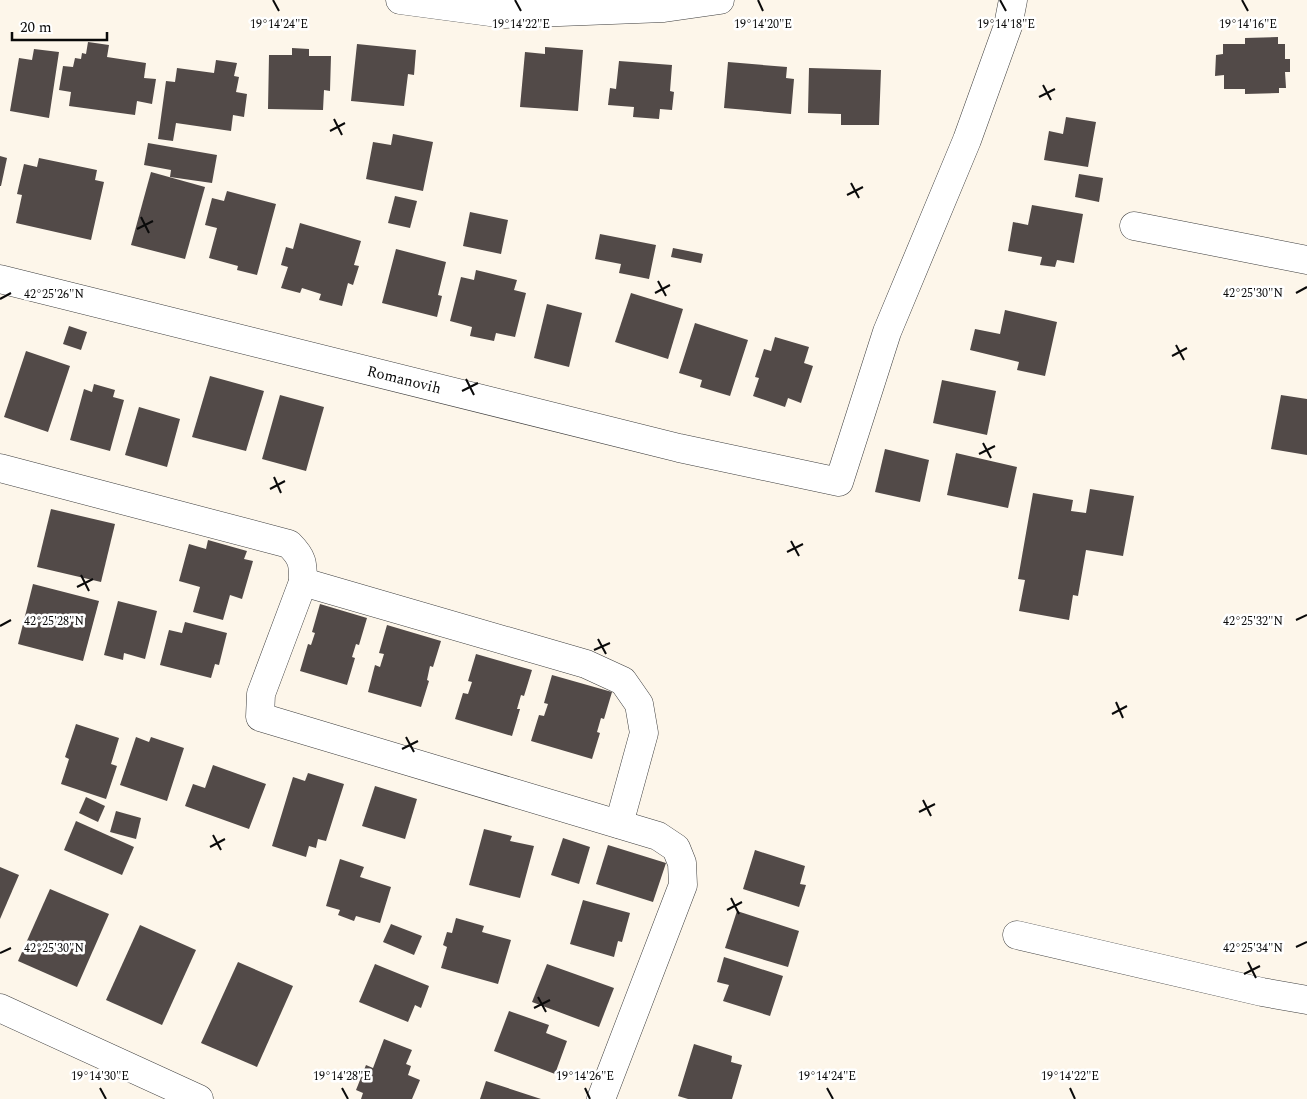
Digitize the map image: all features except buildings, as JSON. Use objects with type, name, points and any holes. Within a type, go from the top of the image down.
[{"type":"street","points":[[400,0],[505,14],[720,0]]},
{"type":"street","name":"Romanovih","points":[[0,279],[679,448],[839,482],[887,332],[967,140],[1008,26],[1013,0]]},
{"type":"street","points":[[1134,226],[1307,260]]},
{"type":"street","points":[[1,474],[289,544],[298,553],[303,564],[303,582],[261,694],[260,717],[658,836],[676,848],[682,863],[683,885],[601,1099]]},
{"type":"street","points":[[303,582],[586,664],[623,681],[640,704],[644,733],[619,824]]},
{"type":"street","points":[[1017,935],[1262,992],[1307,1000]]},
{"type":"street","points":[[0,1008],[199,1099]]}]
